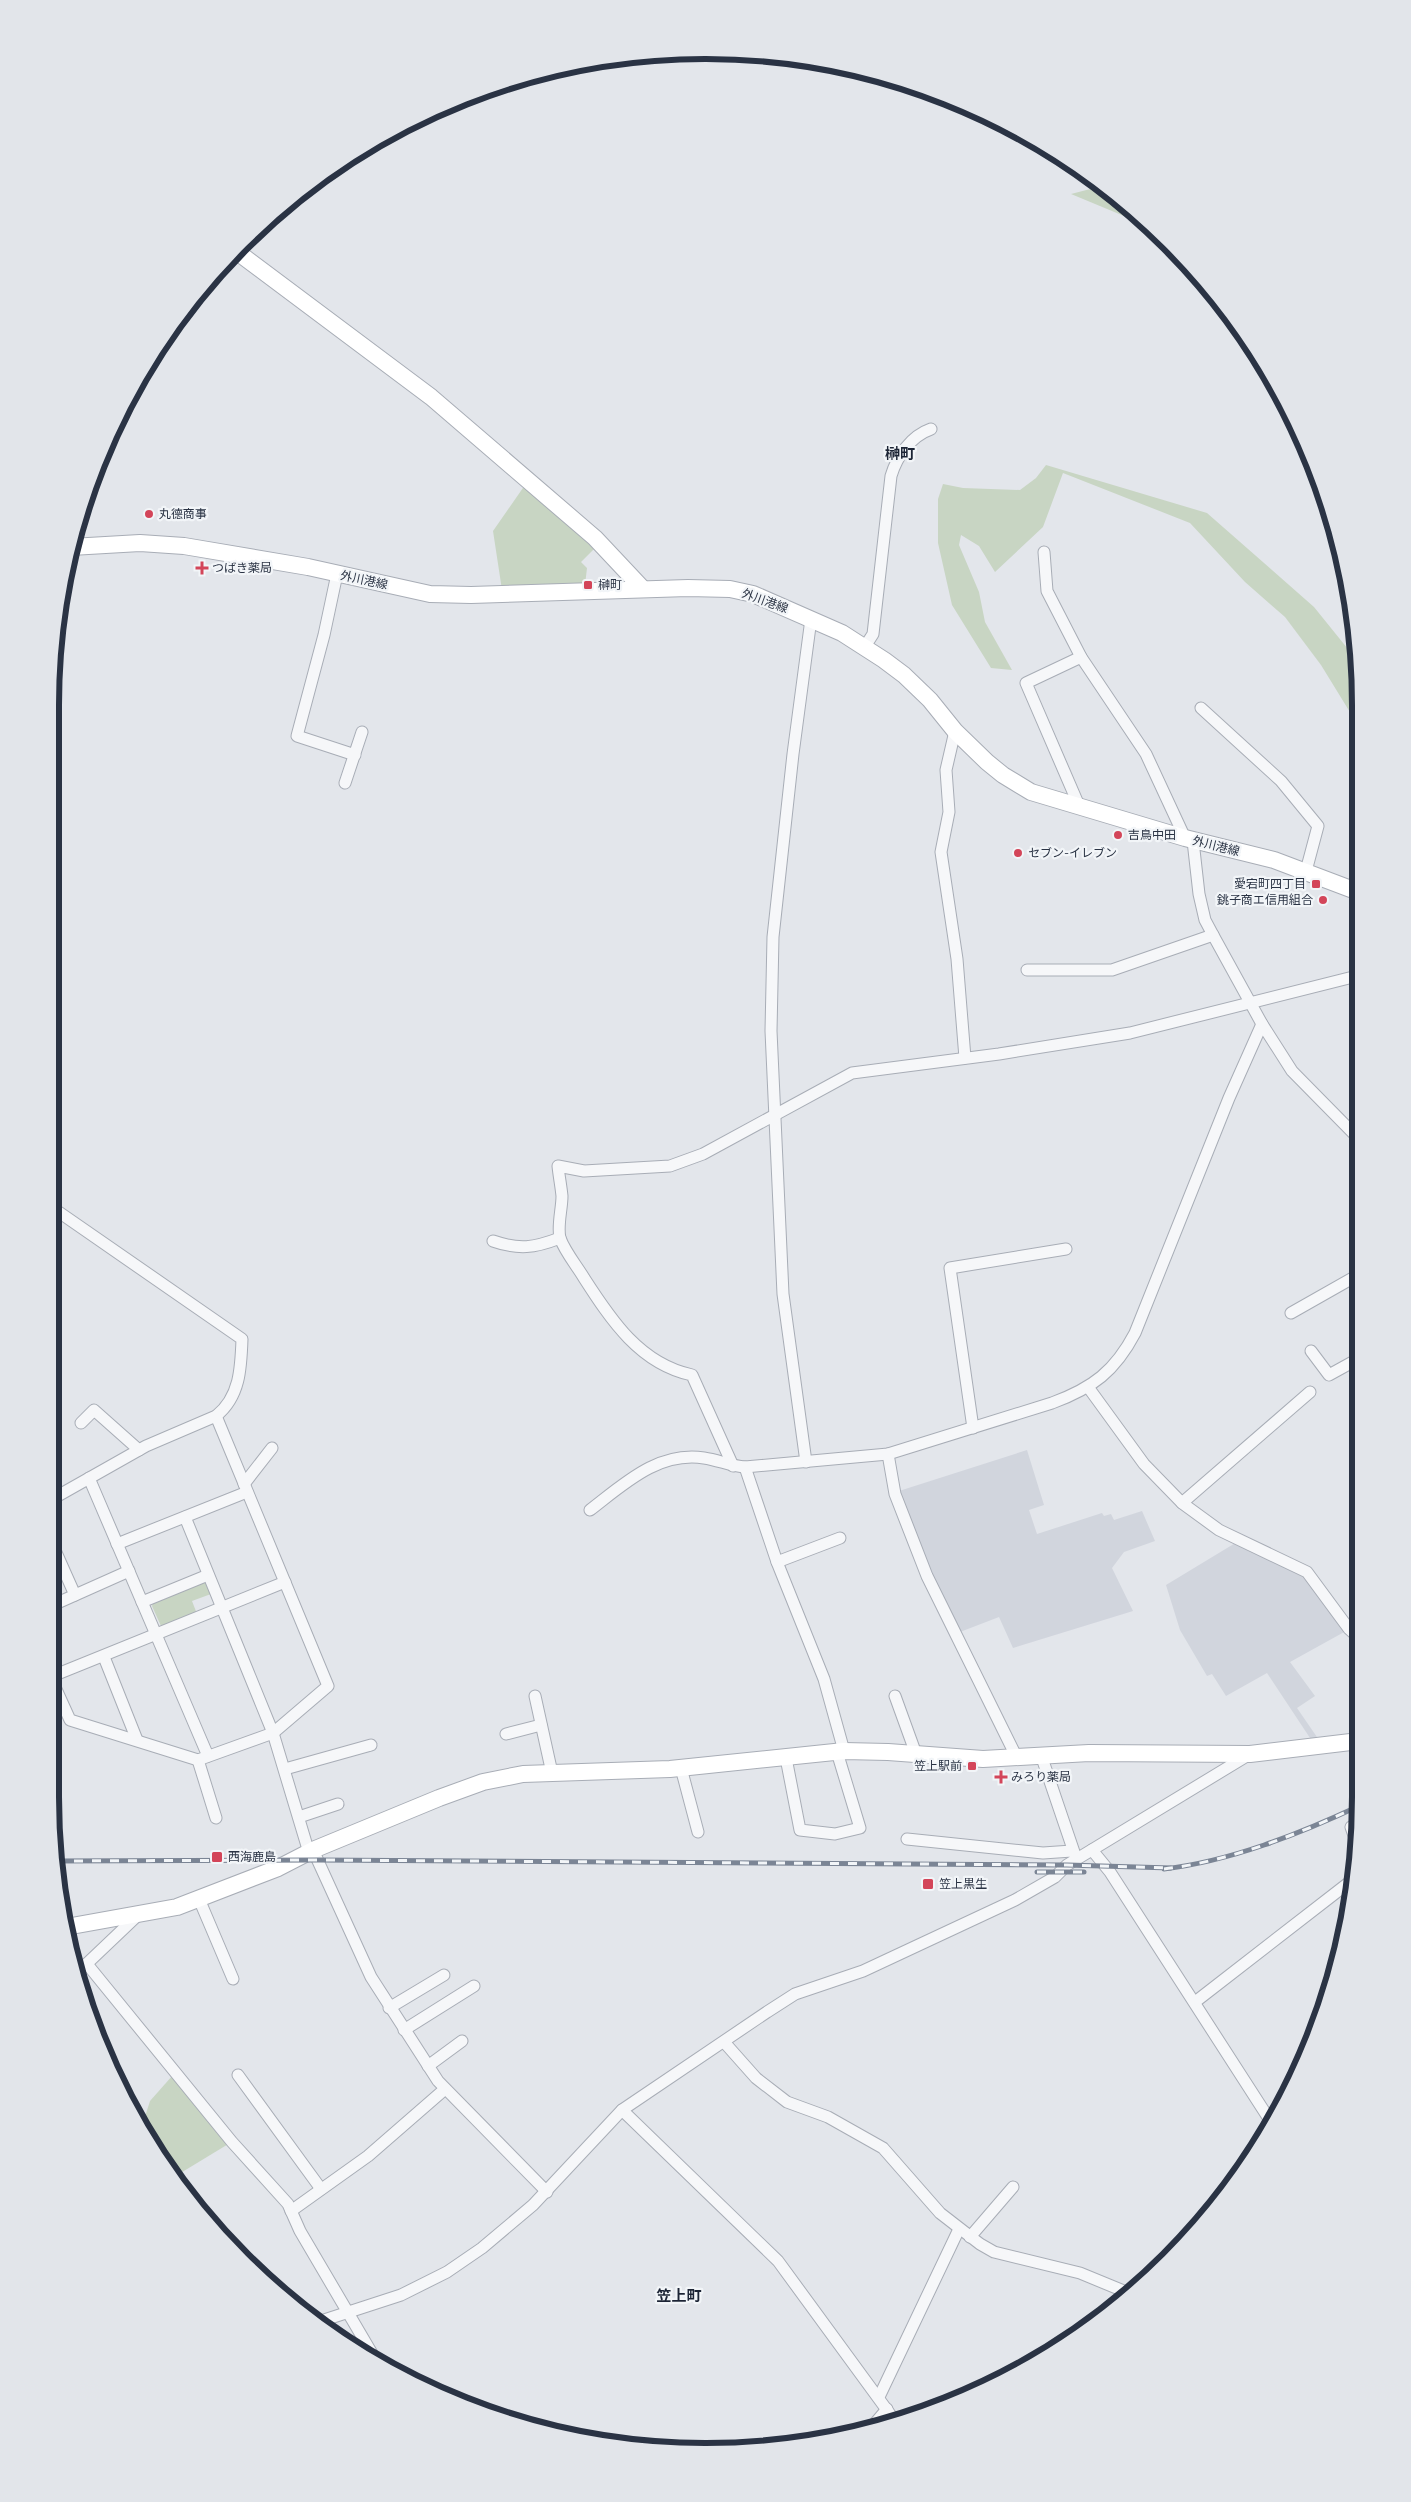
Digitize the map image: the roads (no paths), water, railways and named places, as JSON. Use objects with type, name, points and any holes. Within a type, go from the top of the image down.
[{"type":"street","points":[[241,255],[431,398],[595,538],[642,588]]},
{"type":"street","points":[[864,648],[873,634],[891,476],[895,462],[917,436],[931,429]]},
{"type":"street","name":"外川港線","points":[[79,546],[140,543],[184,546],[308,567],[430,594],[471,595],[642,588],[730,589],[753,594],[842,633],[904,674],[930,700],[955,731],[986,762],[1031,792],[1189,840],[1274,860],[1352,889]]},
{"type":"street","points":[[1044,552],[1047,591],[1081,657],[1146,754],[1189,840],[1203,912],[1213,936],[1262,1024],[1292,1071],[1352,1125]]},
{"type":"street","points":[[336,574],[324,635],[297,736],[354,755]]},
{"type":"street","points":[[806,1462],[783,1294],[776,1113],[770,1031],[773,937],[792,763],[811,619]]},
{"type":"street","points":[[1080,808],[1026,683],[1081,657]]},
{"type":"street","points":[[1201,708],[1281,781],[1318,826],[1306,871]]},
{"type":"street","points":[[955,731],[946,770],[949,812],[941,852],[957,959],[965,1058]]},
{"type":"street","points":[[345,783],[362,732]]},
{"type":"street","points":[[1027,970],[1112,970],[1213,936]]},
{"type":"street","points":[[733,1466],[692,1375],[678,1372],[659,1363],[639,1348],[614,1324],[598,1302],[560,1238],[562,1196],[558,1166],[584,1171],[670,1166],[703,1154],[852,1073],[965,1058],[1130,1032],[1352,977]]},
{"type":"street","points":[[590,1510],[635,1474],[674,1458],[703,1457],[733,1466],[745,1467],[888,1454],[1052,1403],[1102,1379],[1115,1365],[1135,1333],[1262,1024]]},
{"type":"street","points":[[59,1212],[242,1339],[238,1383],[232,1397],[216,1416],[182,1429],[139,1450],[59,1495]]},
{"type":"street","points":[[493,1241],[524,1248],[542,1245],[560,1238]]},
{"type":"street","points":[[973,1428],[950,1268],[1066,1249]]},
{"type":"street","points":[[1291,1313],[1352,1278]]},
{"type":"street","points":[[1312,1351],[1329,1375],[1352,1362]]},
{"type":"street","points":[[1088,1387],[1144,1464],[1182,1504],[1219,1530],[1307,1572],[1352,1632]]},
{"type":"street","points":[[1182,1504],[1310,1392]]},
{"type":"street","points":[[81,1423],[94,1410],[139,1450]]},
{"type":"street","points":[[59,1696],[70,1720],[203,1758],[273,1733],[328,1686],[216,1416]]},
{"type":"street","points":[[117,1544],[185,1517],[246,1488],[272,1448]]},
{"type":"street","points":[[888,1454],[895,1494],[927,1576],[1016,1758]]},
{"type":"street","points":[[745,1467],[777,1562],[824,1679],[860,1828],[835,1834],[800,1830],[786,1758]]},
{"type":"street","points":[[89,1478],[156,1635],[203,1758],[216,1818]]},
{"type":"street","points":[[185,1517],[273,1733],[286,1770],[307,1846],[313,1850],[371,1978],[445,2089],[547,2192]]},
{"type":"street","points":[[777,1562],[840,1538]]},
{"type":"street","points":[[59,1559],[75,1595]]},
{"type":"street","points":[[59,1602],[129,1571]]},
{"type":"street","points":[[142,1602],[208,1575]]},
{"type":"street","points":[[59,1674],[104,1657],[285,1582]]},
{"type":"street","points":[[104,1657],[137,1740]]},
{"type":"street","points":[[534,1696],[552,1773]]},
{"type":"street","points":[[895,1696],[916,1754]]},
{"type":"street","points":[[506,1734],[541,1725]]},
{"type":"street","points":[[72,1926],[177,1908],[278,1868],[313,1850],[439,1798],[483,1782],[523,1774],[681,1768],[841,1752],[916,1754],[983,1759],[1089,1753],[1250,1754],[1352,1742]]},
{"type":"street","points":[[286,1770],[371,1745]]},
{"type":"street","points":[[907,1839],[1075,1855],[1092,1850],[1250,1754]]},
{"type":"street","points":[[1041,1755],[1075,1855]]},
{"type":"street","points":[[681,1768],[698,1832]]},
{"type":"street","points":[[299,1817],[338,1804]]},
{"type":"street","points":[[1092,1850],[1110,1872],[1268,2117]]},
{"type":"street","points":[[326,2320],[349,2314],[401,2295],[447,2272],[482,2248],[547,2192],[622,2110],[795,1994],[863,1971],[940,1936],[1055,1877],[1075,1855]]},
{"type":"street","points":[[1195,2002],[1346,1885]]},
{"type":"street","points":[[199,1899],[233,1979]]},
{"type":"street","points":[[82,1968],[138,1915]]},
{"type":"street","points":[[87,1964],[232,2142],[292,2211],[300,2231],[368,2348]]},
{"type":"street","points":[[390,2008],[444,1975]]},
{"type":"street","points":[[404,2030],[474,1986]]},
{"type":"street","points":[[428,2066],[462,2040]]},
{"type":"street","points":[[724,2042],[756,2078],[787,2102],[828,2117],[883,2148],[940,2213],[959,2230],[994,2252],[1080,2273],[1123,2290]]},
{"type":"street","points":[[238,2075],[321,2189]]},
{"type":"street","points":[[292,2211],[368,2156],[445,2089]]},
{"type":"street","points":[[622,2110],[778,2261],[892,2415]]},
{"type":"street","points":[[970,2237],[1013,2187]]},
{"type":"street","points":[[879,2397],[959,2230]]},
{"type":"street","points":[[878,2420],[887,2408]]},
{"type":"railway","points":[[1164,1869],[1214,1860],[1239,1853],[1313,1827],[1352,1809]]},
{"type":"railway","points":[[62,1861],[317,1860],[1067,1865],[1171,1868]]},
{"type":"railway","points":[[1037,1872],[1084,1872]]},
{"type":"place","name":"丸德商事","points":[[149,514]]},
{"type":"place","name":"つばき薬局","points":[[202,568]]},
{"type":"place","name":"榊町","points":[[588,585]]},
{"type":"place","name":"吉鳥中田","points":[[1118,835]]},
{"type":"place","name":"セブン-イレブン","points":[[1018,853]]},
{"type":"place","name":"愛宕町四丁目","points":[[1316,884]]},
{"type":"place","name":"銚子商エ信用組合","points":[[1323,900]]},
{"type":"place","name":"笠上駅前","points":[[972,1766]]},
{"type":"place","name":"みろり薬局","points":[[1001,1777]]},
{"type":"place","name":"西海鹿島","points":[[217,1857]]},
{"type":"place","name":"笠上黒生","points":[[928,1884]]},
{"type":"district","name":"榊町","points":[[900,454]]},
{"type":"district","name":"笠上町","points":[[679,2296]]}]
